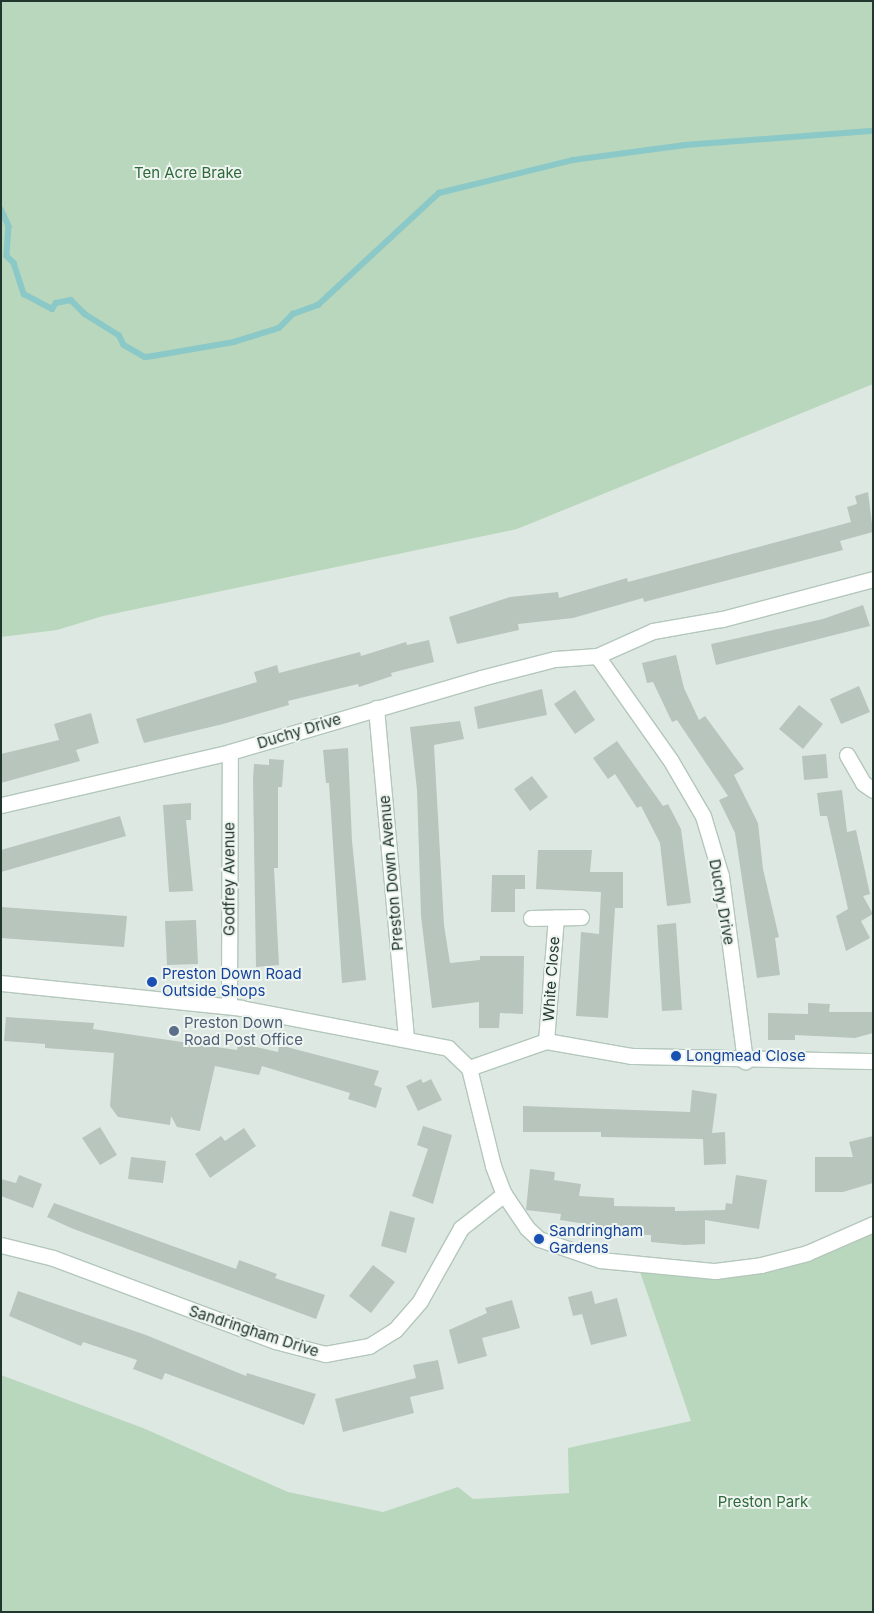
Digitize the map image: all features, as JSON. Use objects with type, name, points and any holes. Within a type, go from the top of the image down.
[{"type":"street","name":"Duchy Drive","points":[[1,805],[230,752],[376,708],[555,659],[597,656],[653,631],[722,619],[873,579]]},
{"type":"street","name":"Duchy Drive","points":[[597,656],[671,761],[703,816],[721,876],[745,1061]]},
{"type":"street","name":"Preston Down Avenue","points":[[376,708],[406,1038]]},
{"type":"street","name":"Godfrey Avenue","points":[[228,1006],[230,752]]},
{"type":"street","points":[[847,755],[863,783],[873,790]]},
{"type":"street","name":"White Close","points":[[546,1041],[556,917]]},
{"type":"street","name":"White Close","points":[[530,918],[581,917]]},
{"type":"street","points":[[1,983],[228,1006],[406,1038],[448,1048],[468,1068],[504,1194],[526,1228],[539,1239],[600,1260],[638,1266],[715,1271],[761,1266],[807,1253],[873,1224]]},
{"type":"street","points":[[468,1068],[546,1041],[631,1056],[745,1061],[873,1061]]},
{"type":"street","name":"Sandringham Drive","points":[[1,1245],[53,1258],[275,1341],[325,1354],[369,1346],[394,1330],[420,1301],[462,1228],[504,1194]]},
{"type":"green space","name":"Ten Acre Brake","points":[[1,1],[873,1],[873,384],[517,529],[103,616],[57,630],[1,637]]},
{"type":"green space","name":"Preston Park","points":[[873,1224],[873,1612],[1,1612],[1,1375],[143,1428],[288,1492],[383,1512],[458,1487],[473,1499],[569,1493],[568,1448],[691,1421],[638,1266],[761,1265]]},
{"type":"building","points":[[868,492],[873,532],[840,541],[843,550],[644,602],[643,598],[573,618],[518,624],[519,630],[457,644],[449,617],[510,597],[558,592],[559,598],[627,578],[628,582],[851,522],[847,507],[857,504],[855,496]]},
{"type":"building","points":[[863,605],[870,626],[716,665],[711,644],[823,619]]},
{"type":"building","points":[[429,640],[434,662],[391,673],[392,676],[359,687],[358,684],[288,701],[289,705],[223,724],[144,743],[136,719],[257,682],[254,672],[277,665],[279,673],[360,652],[361,656],[406,642],[407,645]]},
{"type":"building","points":[[676,655],[684,688],[699,720],[705,716],[744,769],[734,775],[758,823],[763,869],[779,937],[775,938],[780,975],[757,978],[735,833],[719,800],[728,796],[677,720],[672,722],[653,682],[647,683],[642,663]]},
{"type":"building","points":[[859,686],[870,712],[841,724],[830,699]]},
{"type":"building","points":[[542,689],[547,715],[478,729],[474,707]]},
{"type":"building","points":[[575,690],[595,720],[575,734],[554,704]]},
{"type":"building","points":[[799,705],[823,724],[803,749],[779,729]]},
{"type":"building","points":[[91,713],[99,743],[76,750],[80,761],[1,783],[1,754],[59,740],[54,724]]},
{"type":"building","points":[[460,721],[464,739],[434,745],[444,925],[450,963],[480,960],[480,956],[524,956],[523,1014],[500,1013],[499,1028],[479,1028],[479,1002],[432,1008],[421,916],[417,790],[410,727]]},
{"type":"building","points":[[617,741],[663,806],[668,804],[681,829],[691,903],[667,906],[660,843],[641,806],[637,808],[615,774],[608,779],[593,758]]},
{"type":"building","points":[[348,748],[352,841],[366,980],[342,983],[329,783],[326,783],[323,750]]},
{"type":"building","points":[[826,754],[828,778],[804,780],[802,756]]},
{"type":"building","points":[[269,759],[284,760],[282,787],[278,787],[278,868],[274,868],[279,965],[256,967],[254,764],[269,765]]},
{"type":"building","points":[[532,776],[548,797],[530,811],[514,789]]},
{"type":"building","points":[[842,790],[847,832],[856,830],[870,894],[863,896],[873,914],[861,921],[870,938],[846,951],[836,916],[848,909],[827,816],[820,816],[817,793]]},
{"type":"building","points":[[191,803],[191,820],[186,820],[193,891],[169,892],[163,805]]},
{"type":"building","points":[[120,816],[126,836],[1,872],[1,850]]},
{"type":"building","points":[[538,850],[592,850],[590,872],[623,872],[623,908],[615,908],[608,1018],[576,1016],[581,932],[599,934],[601,892],[536,889]]},
{"type":"building","points":[[492,875],[525,875],[525,889],[515,889],[515,912],[491,912]]},
{"type":"building","points":[[1,907],[127,916],[124,947],[1,938]]},
{"type":"building","points":[[196,920],[198,964],[167,965],[165,921]]},
{"type":"building","points":[[676,923],[682,1010],[662,1011],[657,925]]},
{"type":"building","points":[[808,1003],[830,1004],[829,1012],[873,1012],[873,1033],[855,1038],[795,1035],[795,1040],[768,1040],[768,1013],[808,1014]]},
{"type":"building","points":[[6,1017],[94,1023],[93,1029],[237,1050],[238,1043],[278,1052],[279,1045],[379,1071],[374,1085],[382,1088],[376,1108],[348,1099],[350,1093],[262,1066],[259,1075],[215,1066],[200,1131],[177,1127],[171,1116],[170,1125],[118,1117],[110,1106],[114,1053],[45,1048],[45,1044],[4,1041]]},
{"type":"building","points":[[421,1079],[423,1083],[431,1079],[442,1100],[418,1111],[406,1086]]},
{"type":"building","points":[[692,1090],[717,1094],[712,1133],[725,1132],[726,1164],[704,1165],[703,1139],[601,1137],[601,1132],[523,1132],[523,1106],[690,1112]]},
{"type":"building","points":[[423,1126],[452,1135],[433,1204],[412,1196],[428,1149],[417,1145]]},
{"type":"building","points":[[100,1127],[117,1155],[100,1165],[82,1138]]},
{"type":"building","points":[[244,1128],[256,1146],[210,1178],[195,1154],[221,1136],[225,1141]]},
{"type":"building","points":[[873,1136],[873,1183],[843,1192],[815,1192],[815,1157],[853,1157],[849,1142]]},
{"type":"building","points":[[131,1157],[166,1161],[163,1183],[128,1179]]},
{"type":"building","points":[[530,1169],[555,1172],[554,1180],[581,1184],[579,1196],[614,1198],[614,1206],[675,1207],[675,1211],[725,1210],[726,1203],[732,1204],[736,1175],[767,1180],[759,1229],[705,1220],[705,1244],[684,1245],[651,1242],[651,1235],[592,1234],[592,1225],[560,1220],[561,1214],[526,1210]]},
{"type":"building","points":[[19,1175],[42,1184],[33,1208],[1,1196],[1,1179],[16,1183]]},
{"type":"building","points":[[54,1203],[236,1269],[239,1260],[277,1274],[275,1278],[325,1295],[316,1319],[71,1228],[47,1217]]},
{"type":"building","points":[[390,1211],[415,1218],[406,1253],[381,1246]]},
{"type":"building","points":[[373,1265],[395,1282],[371,1313],[349,1296]]},
{"type":"building","points":[[18,1291],[146,1335],[246,1376],[247,1373],[316,1394],[304,1425],[165,1373],[162,1380],[133,1369],[137,1360],[83,1342],[81,1346],[9,1316]]},
{"type":"building","points":[[592,1291],[595,1304],[617,1298],[627,1336],[591,1345],[582,1314],[573,1316],[568,1297]]},
{"type":"building","points":[[512,1300],[520,1328],[482,1338],[487,1356],[458,1364],[449,1330],[487,1313],[485,1308]]},
{"type":"building","points":[[438,1360],[444,1389],[410,1397],[414,1413],[343,1432],[335,1399],[416,1378],[413,1365]]},
{"type":"waterway","points":[[1,209],[9,226],[7,256],[14,263],[24,294],[52,309],[56,303],[71,300],[85,314],[119,335],[124,345],[145,357],[234,342],[279,328],[293,314],[318,305],[439,193],[573,160],[685,145],[873,131]]},
{"type":"place","name":"Preston Down Road Outside Shops","points":[[152,982]]},
{"type":"place","name":"Preston Down Road Post Office","points":[[174,1031]]},
{"type":"place","name":"Longmead Close","points":[[676,1056]]},
{"type":"place","name":"Sandringham Gardens","points":[[539,1239]]}]
